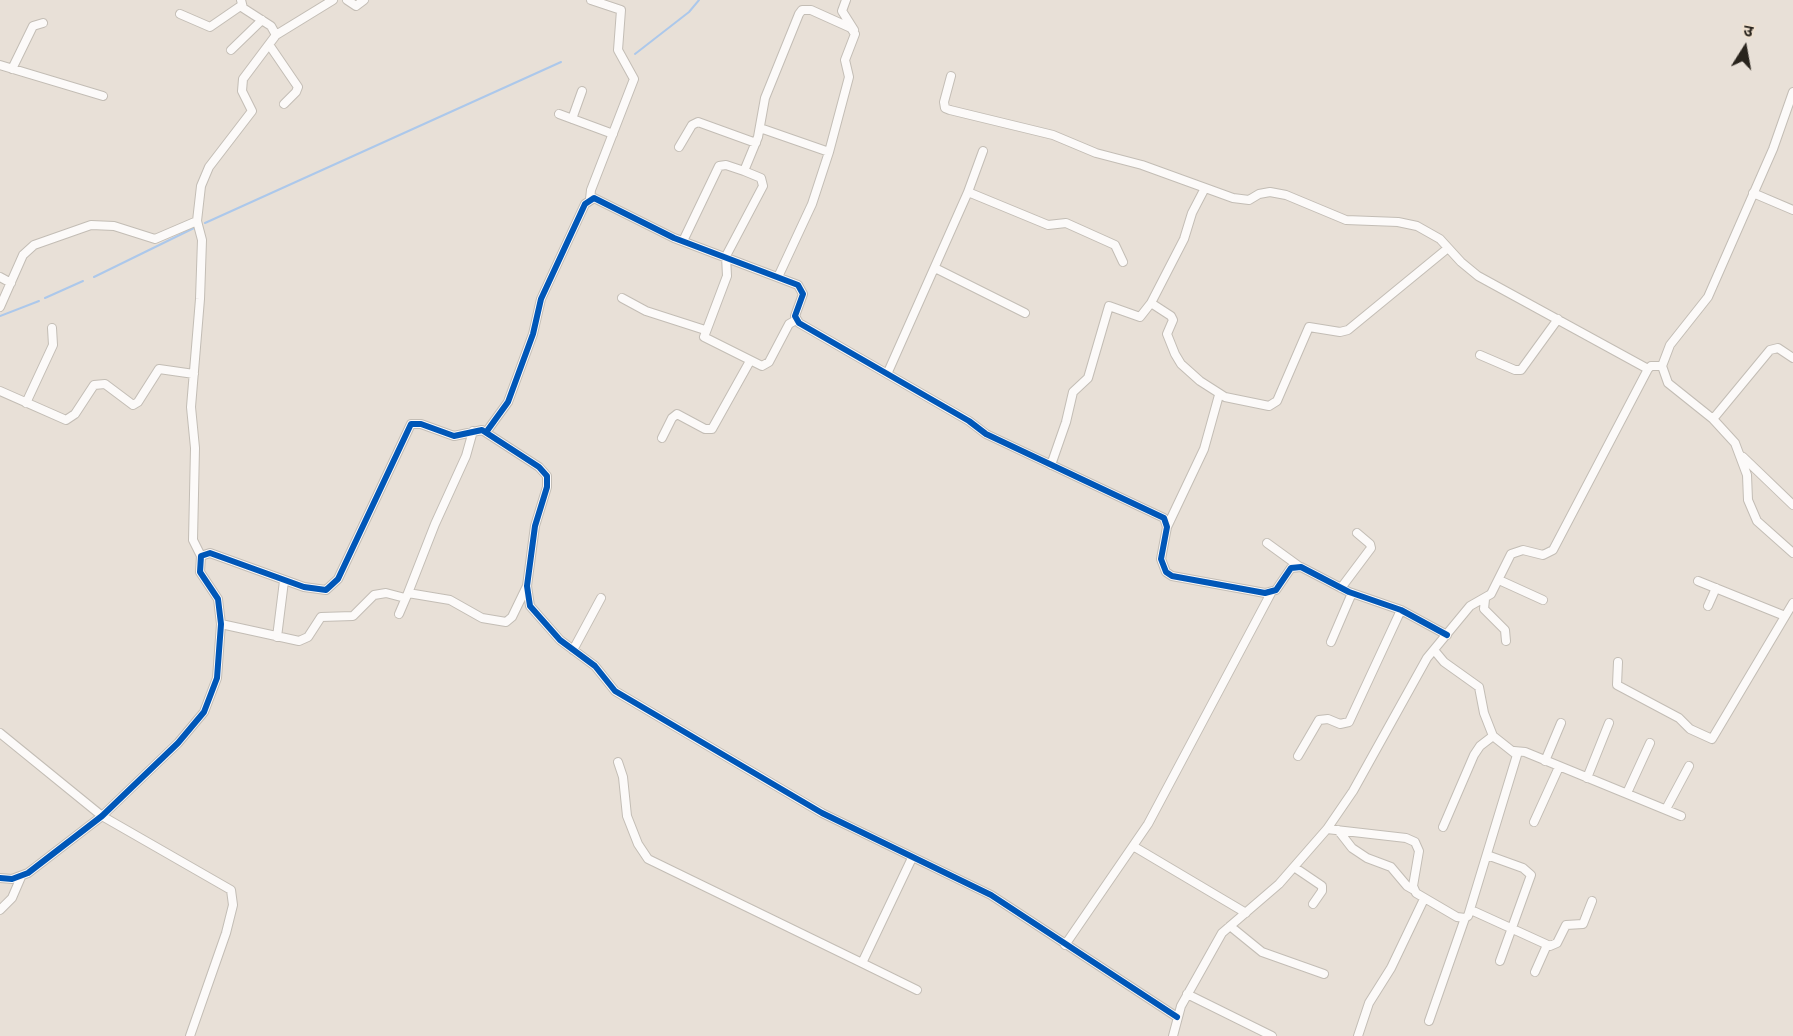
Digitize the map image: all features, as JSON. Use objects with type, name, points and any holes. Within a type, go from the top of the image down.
[{"type":"street","points":[[0,910],[12,898],[21,877],[102,816],[178,743],[204,712],[217,678],[221,624],[218,599],[200,572],[201,556],[193,540],[195,448],[191,407],[202,240],[197,221],[201,186],[209,167],[252,111],[242,91],[243,79],[270,46],[276,35],[333,0]]},
{"type":"street","points":[[347,0],[356,6],[364,0]]},
{"type":"street","points":[[487,431],[508,402],[533,334],[539,304],[585,204],[590,199],[591,189],[634,79],[618,50],[623,13],[616,7],[591,0]]},
{"type":"street","points":[[778,277],[812,204],[849,77],[844,65],[854,31],[842,11],[846,0]]},
{"type":"street","points":[[180,14],[210,27],[241,3],[271,26],[276,35]]},
{"type":"street","points":[[744,171],[756,143],[765,98],[802,10],[811,10],[854,31]]},
{"type":"street","points":[[231,50],[262,20]]},
{"type":"street","points":[[12,69],[33,26],[43,23]]},
{"type":"street","points":[[270,46],[298,87],[297,92],[284,104]]},
{"type":"street","points":[[0,65],[103,96]]},
{"type":"street","points":[[951,76],[944,102],[945,108],[1042,132],[1106,157],[1142,165],[1244,200],[1263,192],[1286,195],[1346,220],[1407,223],[1426,230],[1478,276],[1648,369]]},
{"type":"street","points":[[572,119],[582,91]]},
{"type":"street","points":[[1793,92],[1773,149],[1753,193],[1736,240],[1708,297],[1670,345],[1662,366],[1668,383],[1713,419],[1735,443],[1748,475],[1748,500],[1757,521],[1793,553]]},
{"type":"street","points":[[558,114],[613,134]]},
{"type":"street","points":[[679,147],[692,125],[698,122],[756,143]]},
{"type":"street","points":[[760,128],[829,152]]},
{"type":"street","points":[[888,372],[968,192],[983,151]]},
{"type":"street","points":[[590,199],[600,200],[683,241],[726,256],[802,289],[796,320],[789,324],[766,364],[757,365],[704,337],[727,276],[726,256],[763,186],[761,178],[726,165],[719,166],[683,241]]},
{"type":"street","points":[[1051,465],[1066,422],[1073,392],[1088,378],[1109,306],[1143,316],[1184,239],[1192,213],[1205,188]]},
{"type":"street","points":[[968,192],[1048,225],[1066,223],[1115,245],[1124,262]]},
{"type":"street","points":[[1753,193],[1793,210]]},
{"type":"street","points":[[0,307],[28,248],[82,226],[114,226],[155,239],[197,221]]},
{"type":"street","points":[[1151,303],[1171,316],[1173,320],[1167,334],[1181,364],[1219,395],[1264,406],[1274,405],[1309,327],[1340,332],[1348,330],[1448,248]]},
{"type":"street","points":[[935,268],[1025,313]]},
{"type":"street","points":[[0,277],[11,283]]},
{"type":"street","points":[[622,298],[646,311],[705,330]]},
{"type":"street","points":[[1480,355],[1515,370],[1521,370],[1558,319]]},
{"type":"street","points":[[796,320],[888,372],[969,421],[986,434],[1159,515],[1164,518],[1167,527]]},
{"type":"street","points":[[26,403],[53,345],[52,328]]},
{"type":"street","points":[[1713,419],[1770,350],[1778,348],[1793,358]]},
{"type":"street","points":[[662,438],[672,418],[677,414],[705,429],[711,429],[750,361]]},
{"type":"street","points":[[1173,1036],[1177,1017],[1187,994],[1216,944],[1230,926],[1246,914],[1294,867],[1327,829],[1353,791],[1434,650],[1470,606],[1491,594],[1514,552],[1523,550],[1543,555],[1553,550],[1648,369],[1651,366],[1662,366]]},
{"type":"street","points":[[0,391],[66,420],[75,414],[94,385],[105,384],[133,405],[138,402],[159,369],[194,374]]},
{"type":"street","points":[[1219,395],[1204,449],[1167,527],[1161,559],[1166,572],[1172,576],[1271,593]]},
{"type":"street","points":[[201,556],[210,553],[284,581],[316,590],[326,590],[333,585],[411,424],[421,424],[454,436],[473,431],[487,431],[539,467],[547,476],[547,487],[535,526],[526,586],[512,617],[506,622],[482,618],[450,600],[386,593],[374,595],[353,616],[321,617],[304,640],[299,641],[221,624]]},
{"type":"street","points":[[399,614],[435,524],[466,456],[473,431]]},
{"type":"street","points":[[1742,456],[1793,506]]},
{"type":"street","points":[[1341,588],[1371,548],[1368,542],[1357,533]]},
{"type":"street","points":[[1267,543],[1301,567],[1341,588],[1401,610],[1446,635]]},
{"type":"street","points":[[1065,945],[1148,824],[1271,593],[1279,586],[1291,568],[1301,567]]},
{"type":"street","points":[[1499,580],[1543,600]]},
{"type":"street","points":[[277,637],[284,581]]},
{"type":"street","points":[[1698,581],[1785,616]]},
{"type":"street","points":[[526,586],[530,606],[560,640],[595,666],[608,684],[624,698],[822,813],[991,895],[1177,1017]]},
{"type":"street","points":[[1708,606],[1716,588]]},
{"type":"street","points":[[1331,642],[1352,593]]},
{"type":"street","points":[[573,650],[601,598]]},
{"type":"street","points":[[1485,599],[1484,609],[1504,630],[1506,641]]},
{"type":"street","points":[[1618,662],[1617,686],[1679,717],[1690,729],[1712,739],[1793,603]]},
{"type":"street","points":[[1298,756],[1319,720],[1328,719],[1340,724],[1349,722],[1401,610]]},
{"type":"street","points":[[1434,650],[1444,662],[1479,687],[1484,713],[1493,736],[1514,751],[1525,752],[1681,816]]},
{"type":"street","points":[[1545,760],[1561,723]]},
{"type":"street","points":[[1587,778],[1609,723]]},
{"type":"street","points":[[0,733],[102,816],[227,887],[233,894],[226,933],[190,1036]]},
{"type":"street","points":[[1443,827],[1474,755],[1480,746],[1493,736]]},
{"type":"street","points":[[1628,793],[1650,743]]},
{"type":"street","points":[[1430,1021],[1465,918],[1471,910],[1517,759],[1514,751]]},
{"type":"street","points":[[618,762],[630,824],[648,859],[917,990]]},
{"type":"street","points":[[1666,809],[1689,765]]},
{"type":"street","points":[[1534,822],[1559,767]]},
{"type":"street","points":[[1327,829],[1406,838],[1415,842],[1419,858],[1414,890]]},
{"type":"street","points":[[1338,830],[1352,848],[1367,858],[1391,867],[1407,886],[1424,899],[1457,918],[1465,918]]},
{"type":"street","points":[[1133,846],[1246,914]]},
{"type":"street","points":[[1487,855],[1523,868],[1531,875],[1500,961]]},
{"type":"street","points":[[862,963],[912,858]]},
{"type":"street","points":[[1294,867],[1322,886],[1313,904]]},
{"type":"street","points":[[0,878],[21,877]]},
{"type":"street","points":[[1358,1036],[1369,1003],[1391,968],[1424,899]]},
{"type":"street","points":[[1471,910],[1547,945],[1557,943],[1566,925],[1582,924],[1592,901]]},
{"type":"street","points":[[1230,926],[1262,952],[1324,974]]},
{"type":"street","points":[[1535,972],[1547,945]]},
{"type":"street","points":[[1187,994],[1272,1036]]},
{"type":"waterway","points":[[635,54],[689,12],[699,0]]},
{"type":"waterway","points":[[205,223],[561,62]]},
{"type":"waterway","points":[[94,277],[194,228]]},
{"type":"waterway","points":[[45,298],[83,281]]},
{"type":"waterway","points":[[0,316],[39,301]]},
{"type":"cycle path","points":[[487,431],[508,402],[533,334],[541,299],[585,204],[594,198],[674,238],[798,285],[803,294],[795,316],[799,323],[969,421],[986,434],[1164,518],[1167,527],[1161,559],[1166,572],[1172,576],[1265,593],[1276,590],[1291,568],[1301,567],[1349,592],[1401,610],[1447,635]]},
{"type":"cycle path","points":[[0,878],[12,879],[28,873],[102,816],[178,743],[204,712],[217,678],[221,624],[218,599],[200,572],[201,556],[210,553],[304,587],[326,590],[338,579],[411,424],[421,424],[454,436],[482,430],[539,467],[547,476],[547,487],[535,526],[527,586],[530,606],[560,640],[595,666],[615,691],[822,813],[991,895],[1177,1017]]}]
